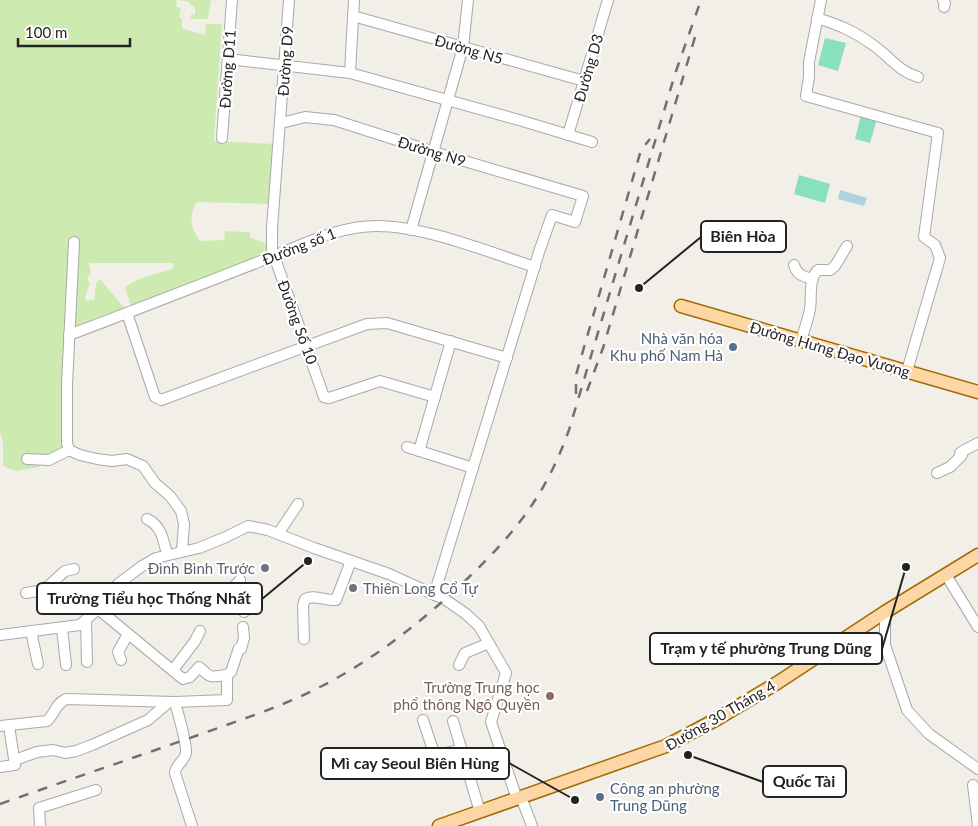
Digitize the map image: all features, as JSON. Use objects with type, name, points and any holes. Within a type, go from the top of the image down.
[{"type":"main road","name":"Đường Hưng Đạo Vương","points":[[681,306],[978,392]]},
{"type":"main road","name":"Đường 30 Tháng 4","points":[[439,826],[634,759],[673,743],[777,683],[885,612],[978,555]]},
{"type":"street","name":"Đường D11","points":[[222,138],[232,0]]},
{"type":"street","name":"Đường D9","points":[[280,123],[289,0]]},
{"type":"street","points":[[350,73],[354,0]]},
{"type":"street","points":[[411,230],[463,47],[468,0]]},
{"type":"street","name":"Đường D3","points":[[568,135],[608,0]]},
{"type":"street","points":[[821,0],[809,62],[806,96],[938,132],[924,237],[935,245],[940,258],[907,371]]},
{"type":"street","name":"Đường N5","points":[[353,16],[584,81]]},
{"type":"street","points":[[817,18],[845,27],[857,34],[875,46],[906,73],[918,77]]},
{"type":"street","points":[[228,59],[350,73],[592,142]]},
{"type":"street","name":"Đường N9","points":[[280,123],[304,117],[334,120],[583,196],[575,222],[552,215],[535,267]]},
{"type":"street","name":"Đường Số 10","points":[[280,123],[272,228],[274,256],[324,397],[329,398],[380,381],[435,397]]},
{"type":"street","name":"Đường số 1","points":[[70,335],[327,234],[354,227],[376,226],[411,230],[535,267]]},
{"type":"street","points":[[74,242],[66,443],[69,450],[80,455],[97,459],[127,459],[143,466],[155,483],[170,496],[181,511],[184,524],[182,551]]},
{"type":"street","points":[[801,341],[810,307],[813,279],[816,271],[830,270],[835,266],[847,246]]},
{"type":"street","points":[[794,265],[794,268],[802,276],[813,279]]},
{"type":"street","points":[[434,595],[535,267]]},
{"type":"street","points":[[127,313],[155,397],[161,400],[360,325],[376,323],[387,323],[507,358]]},
{"type":"street","points":[[419,451],[451,342]]},
{"type":"street","points":[[937,473],[950,467],[962,455],[960,453],[978,443]]},
{"type":"street","points":[[407,447],[473,468]]},
{"type":"street","points":[[27,460],[49,460],[69,450]]},
{"type":"street","points":[[278,534],[298,504]]},
{"type":"street","points":[[147,519],[155,523],[161,532],[167,554]]},
{"type":"street","points":[[0,635],[77,626],[86,622],[122,580],[142,566],[167,554],[207,545],[248,526],[278,534],[396,577],[446,600],[471,618],[483,632],[506,673],[491,722],[519,798],[532,826]]},
{"type":"street","points":[[304,639],[304,602],[310,597],[336,600],[351,561]]},
{"type":"street","points":[[26,593],[44,590],[65,571],[74,569]]},
{"type":"street","points":[[946,575],[978,627]]},
{"type":"street","points":[[240,580],[231,590],[230,596],[244,612]]},
{"type":"street","points":[[98,609],[184,679],[190,677],[199,667],[211,677],[227,675],[232,672],[244,638],[243,627]]},
{"type":"street","points":[[885,612],[886,646],[907,710],[929,734],[978,769]]},
{"type":"street","points":[[86,622],[87,662]]},
{"type":"street","points":[[62,628],[66,665]]},
{"type":"street","points":[[31,631],[38,664]]},
{"type":"street","points":[[173,670],[200,631]]},
{"type":"street","points":[[121,660],[118,652],[128,634]]},
{"type":"street","points":[[459,665],[464,653],[489,643]]},
{"type":"street","points":[[0,767],[15,764],[4,726],[46,720],[51,717],[60,702],[66,699],[172,702],[228,700],[227,675]]},
{"type":"street","points":[[15,760],[37,752],[53,750],[64,752],[76,751],[92,746],[148,720],[172,702]]},
{"type":"street","points":[[172,702],[186,752],[183,760],[176,767],[175,773],[192,826]]},
{"type":"street","points":[[423,720],[435,756]]},
{"type":"street","points":[[453,720],[480,812]]},
{"type":"street","points":[[409,763],[461,750]]},
{"type":"street","points":[[973,786],[978,826]]},
{"type":"street","points":[[40,826],[40,808],[96,790]]},
{"type":"green space","points":[[0,0],[177,0],[176,6],[181,9],[179,18],[182,19],[182,28],[205,35],[206,24],[222,24],[214,141],[275,144],[270,204],[197,202],[192,212],[194,231],[200,241],[224,240],[225,231],[250,232],[250,237],[269,245],[270,255],[132,308],[125,288],[142,278],[172,269],[174,263],[89,263],[91,273],[87,279],[90,283],[85,297],[86,301],[94,300],[96,283],[100,279],[126,310],[67,333],[65,449],[41,458],[40,467],[15,471],[3,466],[3,443],[0,432]]},
{"type":"green space","points":[[178,0],[211,0],[208,19],[191,19],[191,14],[195,15],[195,8],[189,2]]},
{"type":"green space","points":[[825,38],[846,43],[838,71],[818,65]]},
{"type":"green space","points":[[861,115],[877,119],[870,143],[855,139]]},
{"type":"green space","points":[[799,175],[830,184],[825,203],[794,194]]},
{"type":"water","points":[[840,190],[867,198],[864,206],[838,199]]},
{"type":"railway","points":[[0,804],[248,717],[320,687],[360,664],[416,624],[468,578],[501,544],[540,493],[569,430],[675,74],[701,0]]},
{"type":"railway","points":[[587,391],[603,348],[695,37]]},
{"type":"railway","points":[[576,394],[576,375],[641,150],[650,139]]},
{"type":"place","name":"Biên Hòa","points":[[639,288]]},
{"type":"place","name":"Nhà văn hóa Khu phố Nam Hà","points":[[733,347]]},
{"type":"place","name":"Trường Tiểu học Thống Nhất","points":[[308,561]]},
{"type":"place","name":"Trạm y tế phường Trung Dũng","points":[[906,567]]},
{"type":"place","name":"Đình Bình Trước","points":[[265,568]]},
{"type":"place","name":"Thiên Long Cổ Tự","points":[[353,588]]},
{"type":"place","name":"Trường Trung học phổ thông Ngô Quyền","points":[[550,696]]},
{"type":"place","name":"Quốc Tài","points":[[688,755]]},
{"type":"place","name":"Công an phường Trung Dũng","points":[[600,797]]},
{"type":"place","name":"Mì cay Seoul Biên Hùng","points":[[575,800]]}]
